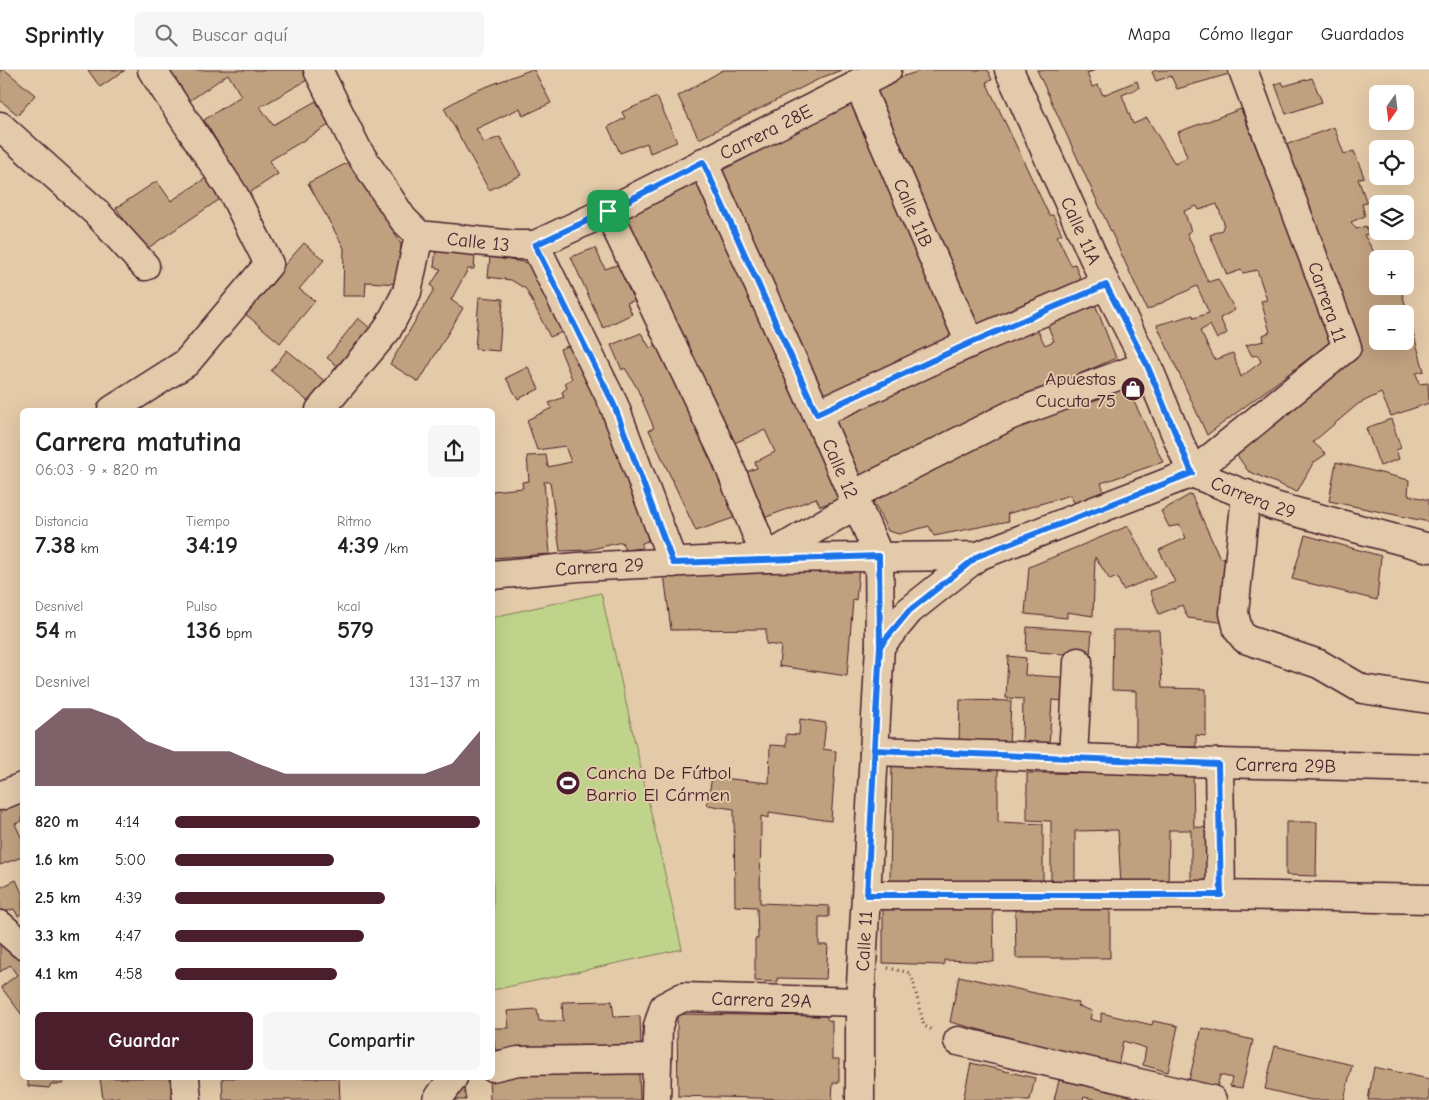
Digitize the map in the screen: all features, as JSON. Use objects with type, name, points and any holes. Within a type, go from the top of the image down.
[{"type":"street","points":[[115,408],[186,363],[269,264],[234,195],[152,70]]},
{"type":"street","name":"Calle 13","points":[[318,70],[358,150],[403,219],[419,234],[515,245],[535,245],[614,405],[673,563]]},
{"type":"street","name":"Carrera 28E","points":[[535,245],[608,211],[887,70]]},
{"type":"street","name":"Calle 11A","points":[[1009,70],[1106,285],[1147,365],[1192,473]]},
{"type":"street","name":"Carrera 11","points":[[1192,473],[1346,348],[1243,70]]},
{"type":"street","name":"Calle 11B","points":[[858,84],[970,343]]},
{"type":"street","points":[[0,126],[96,214],[145,266]]},
{"type":"street","name":"Calle 12","points":[[703,162],[879,556]]},
{"type":"street","points":[[608,211],[726,458],[766,558],[855,500],[1011,415],[1147,365]]},
{"type":"street","points":[[322,408],[387,330],[407,292],[419,234]]},
{"type":"street","points":[[817,414],[970,343],[1106,285]]},
{"type":"street","name":"Carrera 29","points":[[495,575],[578,566],[766,558],[978,556],[1192,473],[1274,506],[1337,525],[1429,548]]},
{"type":"street","points":[[1246,494],[1234,613],[1238,630],[1246,640],[1319,664],[1362,689],[1429,699]]},
{"type":"street","name":"Calle 11","points":[[860,1100],[860,1002],[880,646],[879,556]]},
{"type":"street","points":[[880,646],[909,611],[978,556]]},
{"type":"street","points":[[1073,757],[1078,662]]},
{"type":"street","name":"Carrera 29B","points":[[874,750],[1218,764],[1429,768]]},
{"type":"street","points":[[1218,764],[1221,895]]},
{"type":"street","points":[[0,796],[20,788]]},
{"type":"street","points":[[867,895],[1221,895],[1429,899]]},
{"type":"street","name":"Carrera 29A","points":[[657,1059],[658,1026],[664,1007],[683,997],[860,1002]]},
{"type":"street","points":[[958,1041],[1212,1100]]},
{"type":"street","points":[[495,1066],[518,1061],[657,1059],[656,1100]]},
{"type":"street","points":[[185,1080],[187,1100]]},
{"type":"street","points":[[437,1100],[452,1080]]},
{"type":"path","points":[[862,963],[911,973],[924,1026],[958,1041]]},
{"type":"green space","name":"Cancha De Fútbol Barrio El Cármen","points":[[601,593],[682,949],[495,990],[495,617]]},
{"type":"building","points":[[0,70],[5,70],[35,95],[18,115],[0,100]]},
{"type":"building","points":[[88,70],[125,70],[100,87]]},
{"type":"building","points":[[167,70],[304,70],[309,79],[260,107],[273,125],[316,101],[329,125],[269,161],[278,174],[249,193],[204,120],[241,96],[228,74],[188,102]]},
{"type":"building","points":[[534,70],[551,103],[523,116],[520,108],[476,129],[484,143],[500,137],[521,175],[489,190],[444,108],[470,93]]},
{"type":"building","points":[[723,70],[842,70],[823,77],[699,139],[678,96]]},
{"type":"building","points":[[923,70],[988,70],[992,80],[986,82],[1049,215],[1053,215],[1062,234],[1057,236],[1071,265],[1075,264],[1082,283],[977,326],[867,88]]},
{"type":"building","points":[[1037,70],[1096,70],[1087,73],[1092,87],[1098,85],[1103,95],[1137,81],[1139,88],[1122,95],[1133,124],[1147,118],[1175,164],[1187,157],[1178,132],[1241,109],[1332,341],[1207,435],[1157,325],[1193,315],[1194,318],[1209,313],[1197,286],[1147,310]],"holes":[[[1217,204],[1224,223],[1222,230],[1210,235],[1227,275],[1241,270],[1243,273],[1257,270],[1267,300],[1261,301],[1270,332],[1263,335],[1264,341],[1246,345],[1252,356],[1258,355],[1261,362],[1241,377],[1233,353],[1215,360],[1200,331],[1210,325],[1217,339],[1227,333],[1220,318],[1235,310],[1218,279],[1208,282],[1187,233],[1191,231],[1184,211],[1197,206],[1199,210]]]},
{"type":"building","points":[[1156,70],[1227,70],[1229,74],[1177,89],[1171,76],[1156,81],[1152,72]]},
{"type":"building","points":[[1312,78],[1322,102],[1286,114],[1275,84],[1282,82],[1284,86]]},
{"type":"building","points":[[657,97],[677,142],[650,153],[647,143],[620,153],[608,127],[625,118],[622,112]]},
{"type":"building","points":[[851,102],[915,248],[920,247],[952,339],[823,398],[716,166]]},
{"type":"building","points":[[1334,127],[1344,154],[1354,151],[1364,177],[1358,179],[1367,203],[1362,204],[1365,216],[1351,222],[1356,229],[1366,226],[1368,234],[1364,235],[1373,250],[1369,250],[1369,295],[1403,295],[1405,305],[1369,305],[1369,350],[1414,350],[1414,336],[1424,371],[1416,373],[1419,384],[1428,383],[1429,403],[1391,416],[1381,393],[1358,404],[1313,442],[1326,454],[1313,463],[1297,492],[1248,471],[1232,448],[1337,367],[1357,356],[1283,146]]},
{"type":"building","points":[[351,161],[401,244],[399,284],[366,282],[365,296],[343,296],[344,248],[308,183]]},
{"type":"building","points":[[694,175],[845,497],[820,506],[816,498],[764,518],[746,472],[757,468],[755,462],[775,452],[765,430],[732,444],[622,214]]},
{"type":"building","points":[[209,176],[223,197],[145,250],[116,208],[157,181],[171,201]]},
{"type":"building","points":[[304,243],[324,260],[299,289],[315,301],[280,343],[243,312]]},
{"type":"building","points":[[595,248],[605,269],[623,263],[638,299],[627,303],[632,314],[603,328],[571,257]]},
{"type":"building","points":[[436,249],[475,253],[474,269],[468,269],[451,300],[463,308],[419,382],[390,364],[434,289],[431,285],[441,269],[434,267]]},
{"type":"building","points":[[490,257],[524,262],[539,268],[572,328],[550,337],[526,289],[511,280],[488,277]]},
{"type":"building","points":[[479,297],[503,299],[499,351],[475,349]]},
{"type":"building","points":[[1095,304],[1116,358],[1011,404],[858,480],[833,422],[1037,329],[1045,345],[1054,341],[1046,321]]},
{"type":"building","points":[[358,318],[376,333],[346,372],[327,358]]},
{"type":"building","points":[[641,333],[650,348],[661,343],[742,515],[696,531],[649,430],[654,428],[637,388],[625,368],[622,370],[611,345]]},
{"type":"building","points":[[578,342],[657,533],[647,535],[648,541],[642,543],[642,548],[625,550],[622,542],[588,550],[560,551],[550,482],[544,482],[550,554],[495,558],[495,491],[523,488],[522,482],[529,481],[527,456],[546,455],[548,467],[571,462],[565,446],[537,450],[527,420],[552,408],[549,403],[564,397],[562,392],[567,388],[565,383],[572,379],[560,349]]},
{"type":"building","points":[[287,350],[332,387],[316,408],[271,371]]},
{"type":"building","points":[[528,367],[539,389],[518,399],[506,378]]},
{"type":"building","points":[[1124,381],[1163,462],[1101,483],[1105,494],[1075,504],[1070,495],[1007,514],[1009,521],[934,536],[929,526],[899,534],[888,531],[872,499],[991,436]]},
{"type":"building","points":[[1391,419],[1401,448],[1396,450],[1399,459],[1380,466],[1366,428]]},
{"type":"building","points":[[1336,462],[1409,480],[1408,495],[1429,500],[1429,522],[1329,501]]},
{"type":"building","points":[[1191,494],[1220,558],[1225,557],[1227,623],[1188,618],[1182,605],[1159,614],[1150,591],[1175,582],[1159,550],[1186,538],[1180,525],[1169,527],[1161,511]]},
{"type":"building","points":[[1128,526],[1155,577],[1123,590],[1117,577],[1110,580],[1095,557],[1093,616],[1067,612],[1067,618],[1025,614],[1029,567]]},
{"type":"building","points":[[1305,535],[1381,556],[1377,600],[1292,579]]},
{"type":"building","points":[[859,568],[856,600],[853,599],[847,676],[779,666],[781,646],[766,644],[766,629],[671,630],[664,574]]},
{"type":"building","points":[[1027,627],[1092,631],[1090,656],[1026,651]]},
{"type":"building","points":[[1113,630],[1159,630],[1162,688],[1206,689],[1206,736],[1196,735],[1196,747],[1136,746],[1136,691],[1112,690]]},
{"type":"building","points":[[1008,656],[1026,658],[1025,675],[1075,678],[1064,701],[1052,700],[1049,746],[1022,745],[1023,699],[1006,698]]},
{"type":"building","points":[[960,700],[1011,701],[1009,746],[959,745]]},
{"type":"building","points":[[800,719],[826,723],[823,749],[836,751],[831,821],[769,812],[769,818],[761,816],[760,903],[829,906],[829,917],[819,917],[819,945],[828,945],[826,979],[777,978],[778,982],[755,981],[755,939],[758,939],[757,907],[735,906],[734,809],[707,805],[712,777],[769,783],[770,745],[786,746],[786,734],[799,735]]},
{"type":"building","points":[[892,766],[998,768],[998,822],[1043,824],[1043,883],[890,881]]},
{"type":"building","points":[[1027,773],[1193,774],[1194,827],[1217,828],[1217,884],[1191,884],[1191,830],[1169,830],[1168,886],[1121,886],[1118,830],[1075,831],[1075,889],[1051,887],[1051,821],[1027,820]]},
{"type":"building","points":[[20,801],[20,822],[15,824],[20,835],[20,858],[0,865],[0,810]]},
{"type":"building","points":[[1286,822],[1317,822],[1316,876],[1286,875]]},
{"type":"building","points":[[16,880],[20,889],[20,914],[18,916],[14,909],[3,912],[0,906],[0,888]]},
{"type":"building","points":[[1110,904],[1110,958],[1016,958],[1015,905]]},
{"type":"building","points":[[993,907],[994,962],[944,960],[944,965],[883,963],[883,908]]},
{"type":"building","points":[[6,939],[20,950],[20,1012],[1,987],[17,975],[10,965],[0,972],[0,943]]},
{"type":"building","points":[[959,976],[1079,1003],[1078,1006],[1092,1011],[1090,1019],[1101,1022],[1101,1013],[1152,1025],[1153,1021],[1178,1026],[1168,1072],[1143,1065],[1146,1048],[1123,1041],[1118,1066],[950,1022]]},
{"type":"building","points":[[612,1001],[614,1017],[640,1016],[641,1047],[614,1049],[566,1047],[495,1050],[495,1028],[509,1028],[507,1011],[537,1009],[539,1021],[563,1021],[562,1002]]},
{"type":"building","points":[[677,1014],[826,1016],[828,1020],[832,1021],[832,1059],[839,1059],[839,1083],[833,1083],[832,1100],[678,1096]]},
{"type":"building","points":[[1202,1028],[1253,1040],[1242,1088],[1230,1086],[1232,1078],[1220,1075],[1217,1087],[1189,1080]]},
{"type":"building","points":[[1275,1046],[1352,1065],[1344,1100],[1311,1100],[1265,1089]]},
{"type":"building","points":[[971,1063],[1035,1078],[1030,1100],[963,1100]]},
{"type":"building","points":[[1374,1067],[1429,1079],[1429,1100],[1368,1100]]},
{"type":"building","points":[[639,1073],[640,1100],[490,1100],[489,1080],[495,1080],[495,1076]]},
{"type":"building","points":[[28,1080],[63,1080],[63,1084],[51,1084],[49,1088],[28,1086]]},
{"type":"building","points":[[100,1080],[175,1080],[177,1100],[119,1100],[119,1097],[103,1099]]},
{"type":"building","points":[[222,1080],[339,1080],[340,1100],[223,1100]]},
{"type":"building","points":[[1059,1080],[1136,1096],[1135,1100],[1098,1100],[1084,1097],[1083,1100],[1054,1100]]},
{"type":"building","points":[[464,1087],[466,1100],[444,1100]]},
{"type":"place","name":"Apuestas Cucuta 75","points":[[1133,389]]},
{"type":"place","name":"Cancha De Fútbol Barrio El Cármen","points":[[568,783]]},
{"type":"route","points":[[608,211],[535,245],[614,405],[673,563],[766,558],[879,556],[880,646],[874,750],[867,895],[1221,895],[1218,764],[874,750],[877,698],[880,646],[909,611],[978,556],[1192,473],[1147,365],[1106,285],[970,343],[817,414],[703,162],[608,211]]}]
